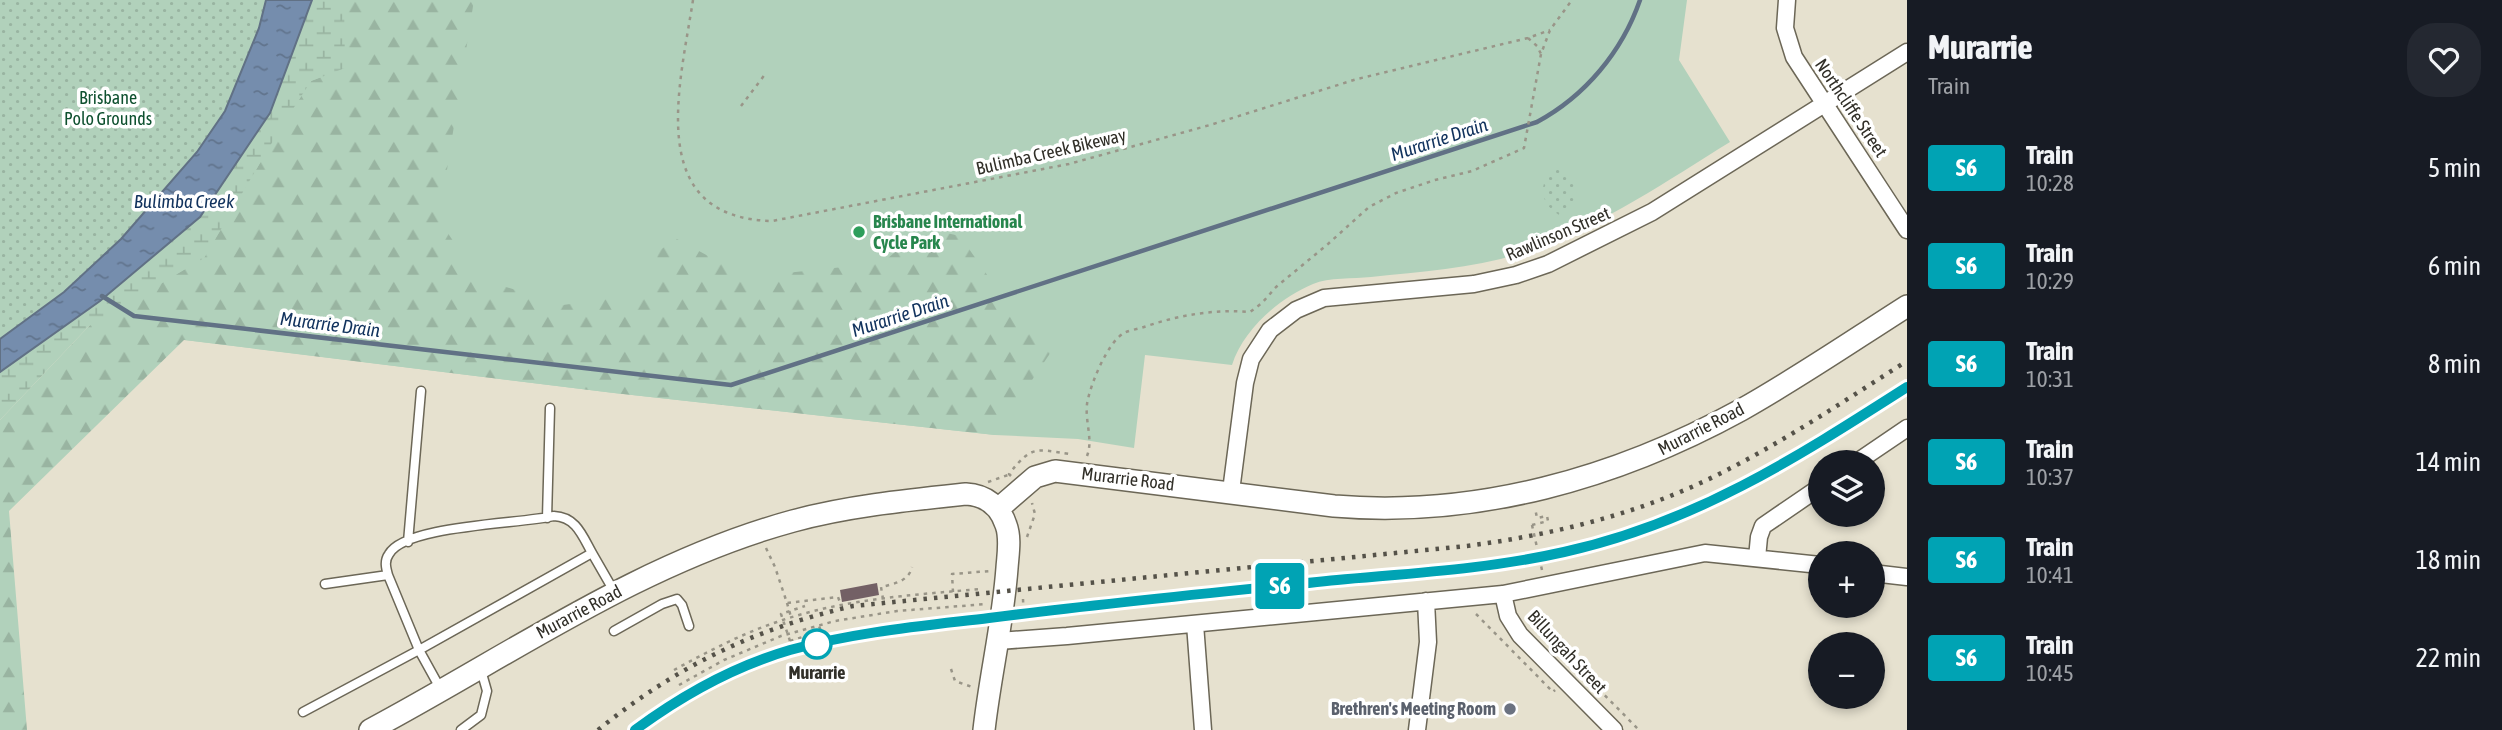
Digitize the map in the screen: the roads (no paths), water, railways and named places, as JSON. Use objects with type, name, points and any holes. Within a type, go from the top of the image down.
[{"type":"street","name":"Northcliffe Street","points":[[1787,0],[1785,28],[1790,47],[1800,67],[1907,230]]},
{"type":"street","name":"Rawlinson Street","points":[[1231,491],[1245,383],[1251,359],[1270,330],[1296,310],[1325,298],[1474,284],[1516,275],[1548,264],[1652,212],[1907,52]]},
{"type":"street","name":"Murarrie Road","points":[[370,730],[480,667],[663,569],[733,540],[822,514],[966,494],[983,498],[998,509],[1035,477],[1055,471],[1375,509],[1489,499],[1568,483],[1647,456],[1720,421],[1764,396],[1907,306]]},
{"type":"street","points":[[1875,450],[1907,428]]},
{"type":"street","points":[[1757,558],[1763,526],[1808,495]]},
{"type":"street","points":[[984,730],[1006,590],[1007,528],[998,509]]},
{"type":"street","points":[[999,641],[1503,594],[1696,554],[1713,553],[1808,564]]},
{"type":"street","points":[[1885,574],[1907,577]]},
{"type":"street","name":"Billungah Street","points":[[1503,594],[1508,615],[1520,635],[1614,730]]},
{"type":"street","points":[[1417,730],[1428,642],[1426,601]]},
{"type":"street","points":[[1195,624],[1203,730]]},
{"type":"lane","points":[[408,542],[421,391]]},
{"type":"lane","points":[[547,518],[550,408]]},
{"type":"lane","points":[[441,690],[419,650],[388,575],[385,564],[393,549],[428,532],[562,517],[574,522],[615,593]]},
{"type":"lane","points":[[303,712],[592,553]]},
{"type":"lane","points":[[325,584],[388,575]]},
{"type":"lane","points":[[614,631],[662,604],[677,599],[682,605],[689,626]]},
{"type":"lane","points":[[461,730],[479,719],[486,700],[486,685],[480,667]]},
{"type":"water","name":"Bulimba Creek","points":[[266,0],[312,0],[270,113],[200,217],[100,301],[0,372],[0,339],[64,292],[121,239],[197,152],[225,111],[259,28]]},
{"type":"waterway","name":"Murarrie Drain","points":[[102,296],[134,316],[731,385],[1537,122],[1571,99],[1600,71],[1623,37],[1640,0]]},
{"type":"railway","points":[[598,730],[657,687],[718,653],[782,626],[853,606],[1467,546],[1534,535],[1599,520],[1663,499],[1725,471],[1794,432],[1907,361]]},
{"type":"railway","points":[[636,730],[684,698],[733,673],[840,638],[957,620],[1076,606],[1479,566],[1602,542],[1678,517],[1746,484],[1907,387]]},
{"type":"train","name":"S6","points":[[635,730],[700,688],[747,666],[788,651],[840,638],[1041,611],[1480,566],[1577,549],[1627,535],[1707,505],[1805,452],[1907,387]]},
{"type":"place","name":"Brisbane International Cycle Park","points":[[859,232]]},
{"type":"place","name":"Murarrie","points":[[817,644]]},
{"type":"place","name":"Brethren's Meeting Room","points":[[1510,709]]},
{"type":"park label","name":"Brisbane Polo Grounds","points":[[108,108]]}]
